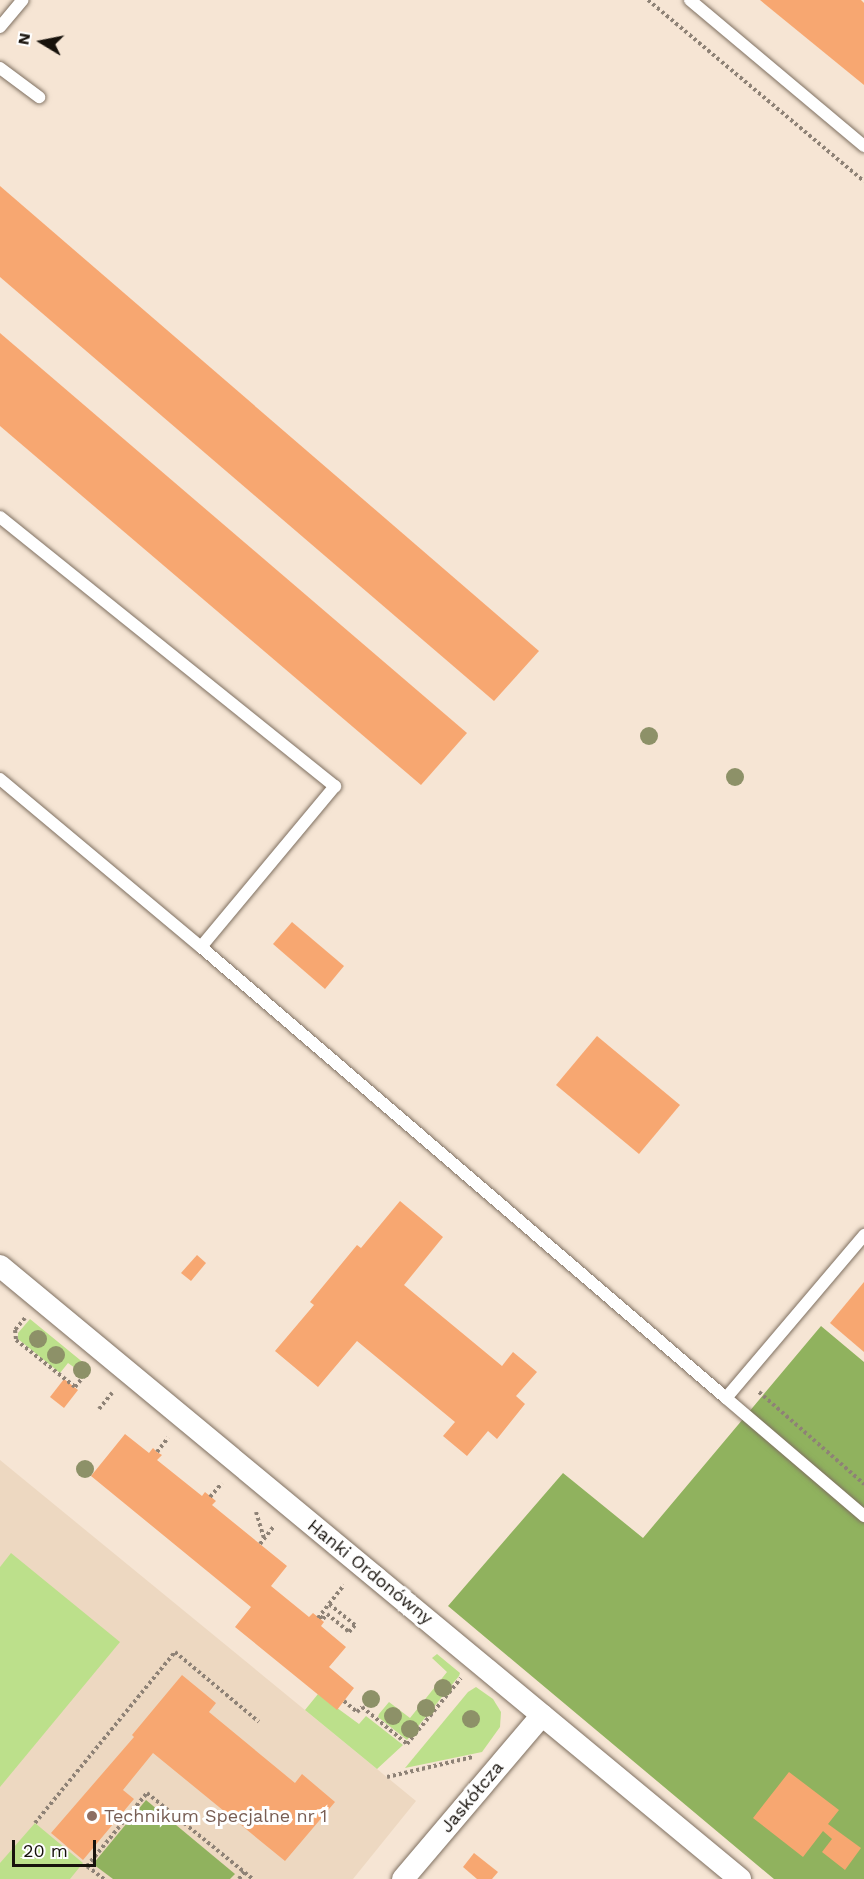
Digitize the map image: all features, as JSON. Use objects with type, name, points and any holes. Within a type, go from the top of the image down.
[{"type":"street","name":"Hanki Ordonówny","points":[[0,1266],[740,1879]]},
{"type":"street","name":"Jaskółcza","points":[[403,1879],[542,1715]]},
{"type":"lane","points":[[0,27],[24,0]]},
{"type":"lane","points":[[690,0],[864,146]]},
{"type":"lane","points":[[0,68],[39,97]]},
{"type":"lane","points":[[0,517],[335,786],[201,947]]},
{"type":"lane","points":[[0,779],[201,947],[864,1516]]},
{"type":"lane","points":[[726,1398],[864,1235]]},
{"type":"path","points":[[648,0],[864,181]]},
{"type":"path","points":[[29,1312],[15,1330],[16,1340],[75,1387],[93,1365]]},
{"type":"path","points":[[766,1385],[758,1394],[864,1484]]},
{"type":"path","points":[[157,1452],[174,1431]]},
{"type":"path","points":[[210,1497],[228,1476]]},
{"type":"path","points":[[254,1505],[264,1539]]},
{"type":"path","points":[[260,1544],[280,1519]]},
{"type":"path","points":[[329,1604],[355,1625],[349,1632],[327,1614],[323,1619],[319,1617],[329,1604],[350,1577]]},
{"type":"path","points":[[35,1823],[175,1652],[259,1722]]},
{"type":"path","points":[[344,1701],[357,1712],[362,1707],[407,1744],[465,1673]]},
{"type":"path","points":[[387,1777],[476,1757]]},
{"type":"path","points":[[104,1879],[87,1866],[147,1793],[253,1879]]},
{"type":"path","points":[[238,1879],[244,1872]]},
{"type":"shaded area","points":[[0,1460],[416,1801],[353,1879],[0,1879]]},
{"type":"green space","points":[[30,1319],[85,1364],[82,1373],[68,1363],[60,1373],[18,1339],[18,1333]]},
{"type":"green space","points":[[821,1326],[864,1362],[864,1879],[774,1879],[448,1606],[563,1473],[643,1538]]},
{"type":"green space","points":[[11,1553],[120,1642],[0,1787],[0,1567]]},
{"type":"green space","points":[[437,1654],[460,1673],[459,1676],[407,1740],[378,1717],[379,1714],[389,1702],[410,1718],[447,1672],[432,1658]]},
{"type":"green space","points":[[476,1687],[493,1699],[501,1712],[500,1727],[482,1752],[405,1768],[468,1692]]},
{"type":"green space","points":[[318,1694],[359,1724],[366,1716],[403,1745],[377,1769],[305,1710]]},
{"type":"green space","points":[[146,1800],[235,1874],[230,1879],[113,1879],[93,1864]]},
{"type":"green space","points":[[35,1823],[83,1863],[70,1879],[0,1879],[0,1863]]},
{"type":"building","points":[[760,0],[861,0],[864,3],[864,85]]},
{"type":"building","points":[[0,186],[539,651],[494,701],[0,277]]},
{"type":"building","points":[[0,333],[467,733],[421,785],[0,426]]},
{"type":"building","points":[[292,922],[344,966],[325,989],[273,944]]},
{"type":"building","points":[[597,1036],[680,1105],[639,1154],[556,1085]]},
{"type":"building","points":[[400,1201],[443,1237],[404,1285],[502,1366],[513,1352],[537,1372],[516,1396],[525,1404],[497,1439],[488,1431],[467,1456],[443,1436],[455,1422],[357,1341],[318,1387],[275,1351],[314,1305],[310,1302],[357,1245],[361,1248]]},
{"type":"building","points":[[197,1255],[206,1263],[191,1281],[181,1273]]},
{"type":"building","points":[[864,1282],[864,1352],[830,1323]]},
{"type":"building","points":[[64,1379],[78,1390],[64,1408],[50,1397]]},
{"type":"building","points":[[125,1434],[149,1453],[153,1448],[162,1455],[157,1460],[202,1496],[205,1492],[216,1501],[212,1505],[287,1566],[271,1586],[309,1617],[313,1613],[324,1622],[321,1626],[346,1647],[329,1667],[354,1688],[337,1710],[235,1627],[251,1607],[91,1476]]},
{"type":"building","points":[[182,1675],[216,1703],[209,1712],[295,1783],[302,1774],[335,1802],[285,1861],[153,1753],[123,1790],[134,1799],[83,1860],[51,1833],[134,1737],[132,1735]]},
{"type":"building","points":[[789,1772],[839,1810],[828,1824],[861,1848],[845,1870],[822,1852],[832,1839],[823,1831],[803,1857],[753,1818]]},
{"type":"building","points":[[474,1853],[498,1872],[492,1879],[477,1879],[463,1867]]},
{"type":"place","name":"Technikum Specjalne nr 1","points":[[92,1816]]}]
